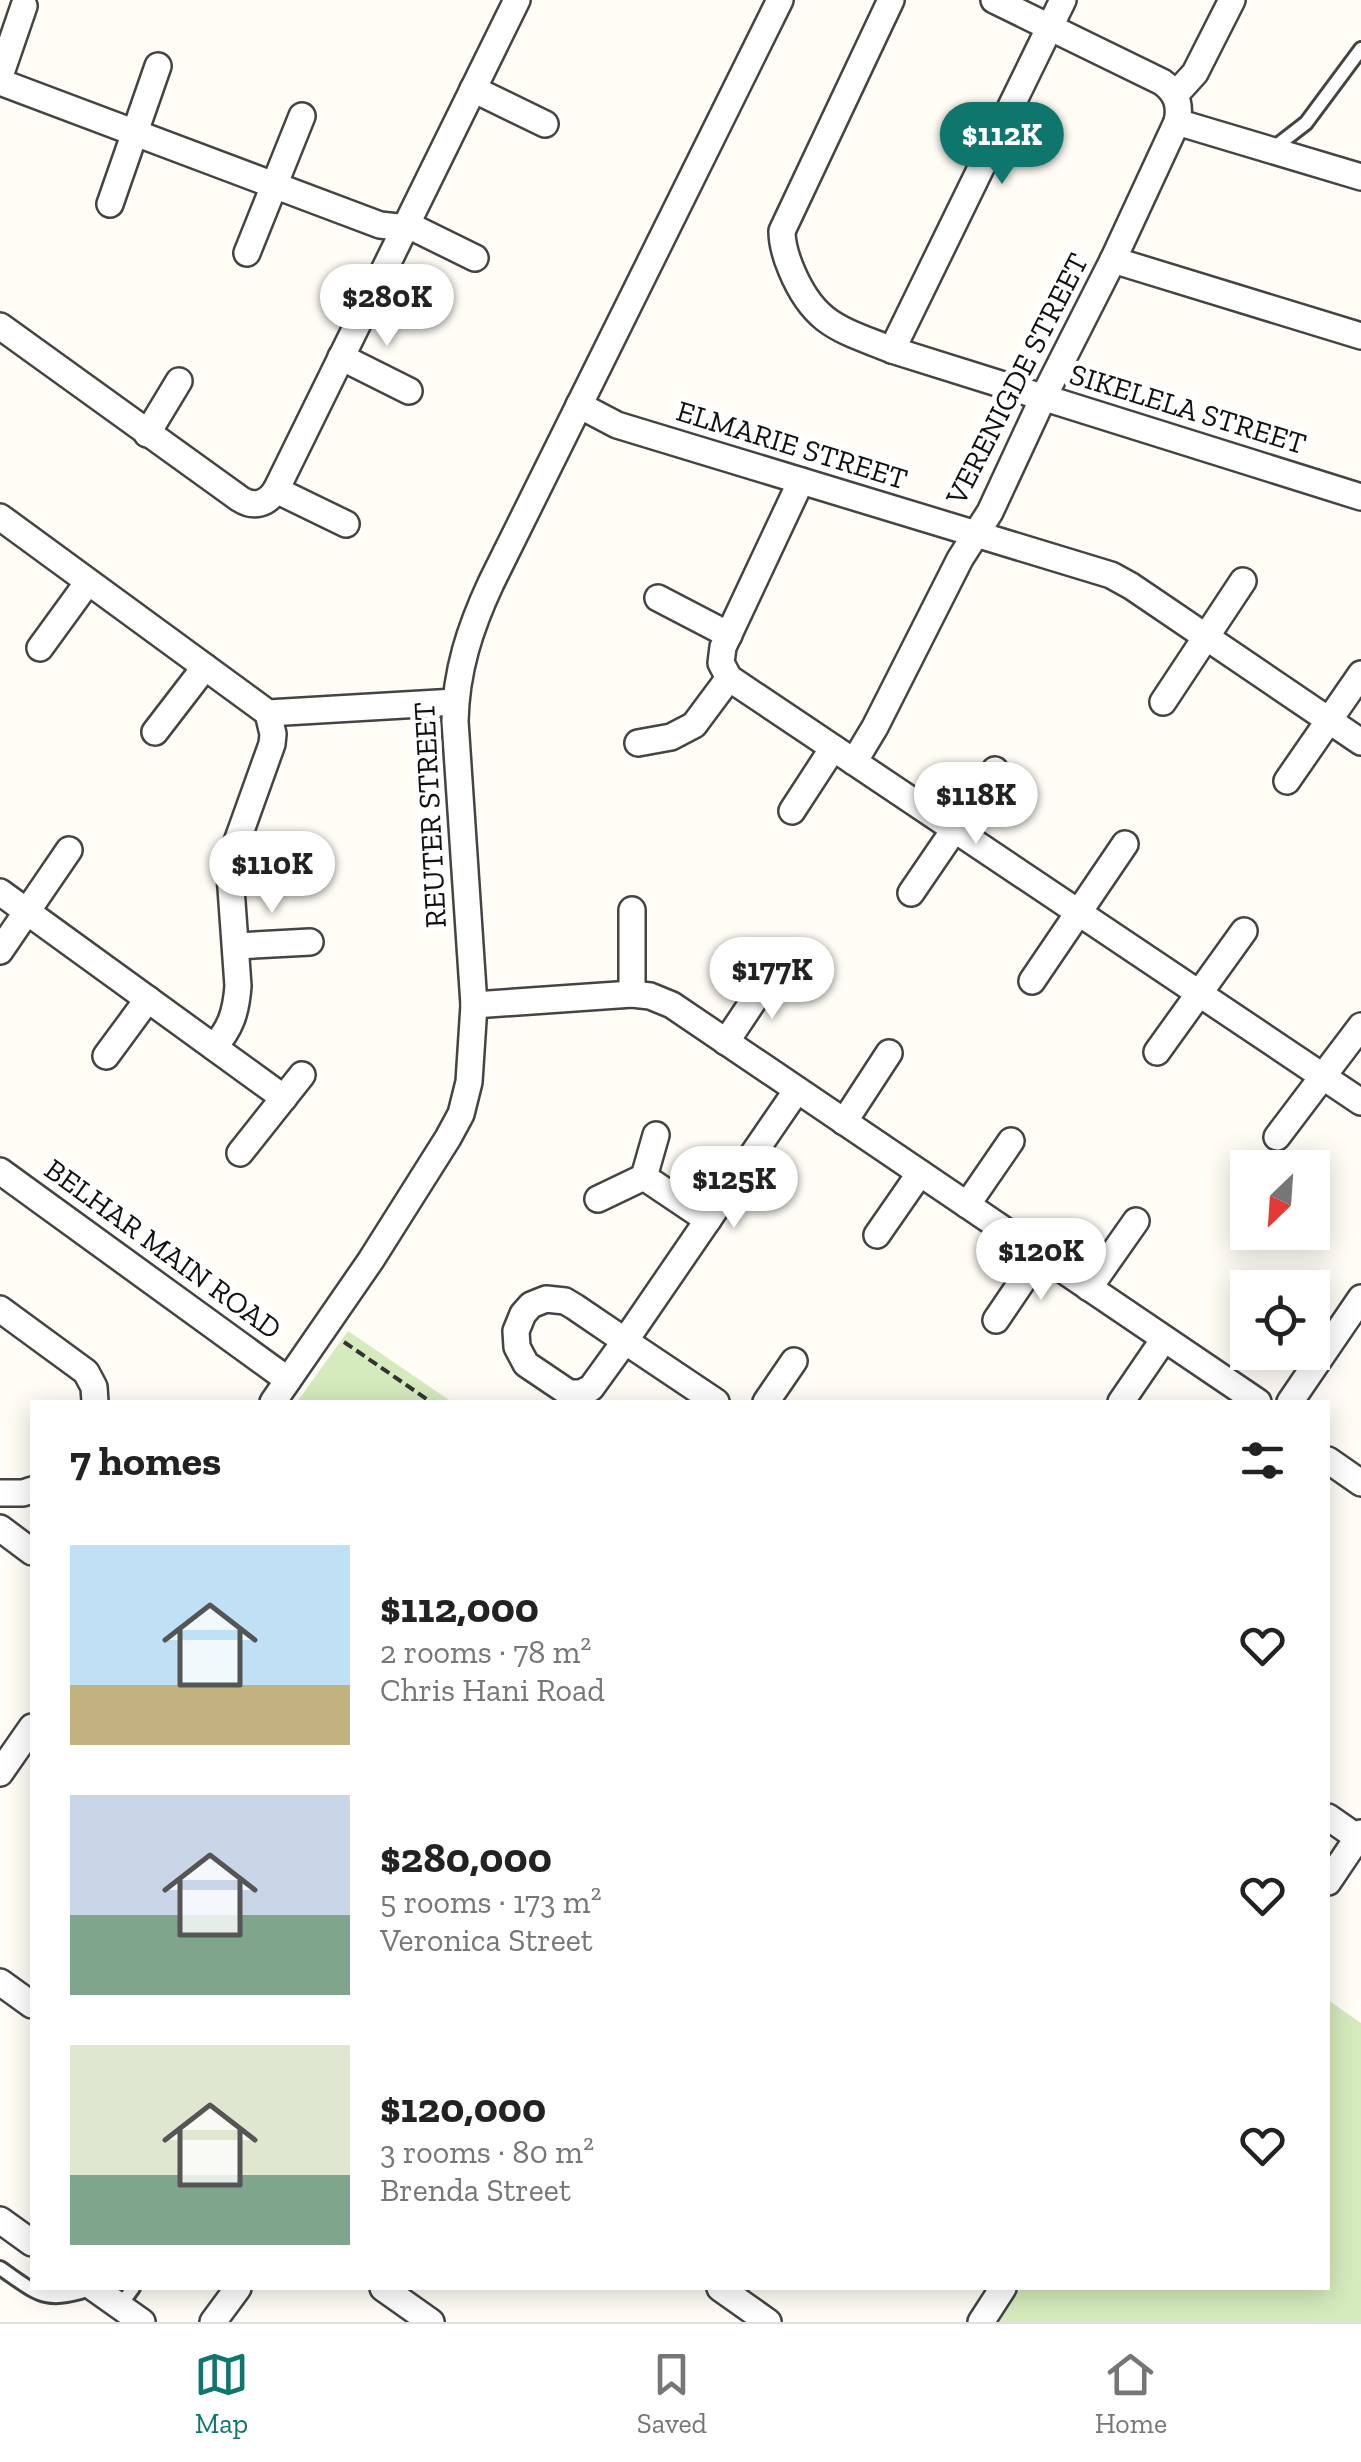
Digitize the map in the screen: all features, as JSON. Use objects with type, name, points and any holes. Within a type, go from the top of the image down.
[{"type":"street","points":[[0,326],[245,502],[266,502],[276,490],[517,0]]},
{"type":"street","name":"REUTER STREET","points":[[273,1400],[372,1260],[461,1114],[469,1082],[474,1005],[455,740],[455,702],[462,656],[479,608],[780,0]]},
{"type":"street","name":"SIKELELA STREET","points":[[891,0],[784,224],[782,240],[795,279],[816,312],[838,328],[892,350],[1361,497]]},
{"type":"street","points":[[994,0],[1162,82],[1175,94],[1195,72],[1232,0]]},
{"type":"street","points":[[892,350],[1063,0]]},
{"type":"street","points":[[24,6],[0,79],[380,225],[416,229],[475,258]]},
{"type":"street","points":[[110,204],[158,66]]},
{"type":"street","points":[[473,89],[546,124]]},
{"type":"street","name":"VERENIGDE STREET","points":[[792,811],[875,728],[960,559],[990,512],[1113,260],[1177,122],[1175,94]]},
{"type":"street","points":[[246,253],[302,116]]},
{"type":"street","points":[[1177,122],[1361,177]]},
{"type":"street","points":[[1113,260],[1361,336]]},
{"type":"street","points":[[341,358],[410,390]]},
{"type":"street","points":[[147,434],[179,380]]},
{"type":"street","name":"ELMARIE STREET","points":[[579,405],[618,426],[1111,576],[1361,742]]},
{"type":"street","points":[[801,482],[721,655],[729,678],[1361,1102]]},
{"type":"street","points":[[276,490],[346,524]]},
{"type":"street","points":[[0,517],[268,714],[272,723],[272,744],[234,850],[230,894],[238,986],[234,1018],[214,1048]]},
{"type":"street","points":[[1164,702],[1243,581]]},
{"type":"street","points":[[40,648],[88,582]]},
{"type":"street","points":[[658,598],[729,635]]},
{"type":"street","points":[[155,732],[205,667]]},
{"type":"street","points":[[1287,781],[1361,674]]},
{"type":"street","points":[[638,744],[672,738],[694,725],[729,678]]},
{"type":"street","points":[[268,714],[455,702]]},
{"type":"street","points":[[911,893],[995,770]]},
{"type":"street","points":[[1032,981],[1125,844]]},
{"type":"street","points":[[0,952],[68,850]]},
{"type":"street","points":[[0,892],[284,1098]]},
{"type":"street","points":[[632,910],[632,994]]},
{"type":"street","points":[[1157,1052],[1244,931]]},
{"type":"street","points":[[236,946],[310,942]]},
{"type":"street","points":[[726,1042],[772,972]]},
{"type":"street","points":[[474,1005],[632,994],[650,996],[672,1006],[1255,1400]]},
{"type":"street","points":[[106,1056],[148,999]]},
{"type":"street","points":[[1276,1137],[1361,1026]]},
{"type":"street","points":[[844,1122],[889,1053]]},
{"type":"street","points":[[240,1152],[302,1075]]},
{"type":"street","points":[[713,1400],[625,1341],[565,1301],[531,1304],[516,1331],[517,1346],[526,1364],[564,1391],[575,1394],[591,1388],[625,1341],[796,1090]]},
{"type":"street","points":[[598,1199],[644,1177],[656,1134]]},
{"type":"street","points":[[967,1206],[1011,1141]]},
{"type":"street","name":"BELHAR MAIN ROAD","points":[[0,1170],[288,1380]]},
{"type":"street","points":[[877,1235],[920,1173]]},
{"type":"street","points":[[644,1177],[708,1220]]},
{"type":"street","points":[[1088,1288],[1136,1222]]},
{"type":"street","points":[[996,1320],[1040,1255]]},
{"type":"street","points":[[1291,1400],[1361,1298]]},
{"type":"street","points":[[0,1309],[86,1372],[94,1387],[95,1400]]},
{"type":"street","points":[[1121,1400],[1164,1339]]},
{"type":"street","points":[[767,1400],[794,1361]]},
{"type":"street","points":[[1330,1461],[1361,1483]]},
{"type":"street","points":[[0,1493],[30,1491]]},
{"type":"street","points":[[0,1528],[30,1550]]},
{"type":"street","points":[[0,1773],[30,1731]]},
{"type":"street","points":[[1330,1818],[1360,1837],[1330,1879]]},
{"type":"street","points":[[0,1982],[30,2004]]},
{"type":"street","points":[[0,2220],[30,2242]]},
{"type":"street","points":[[101,2290],[126,2297],[142,2322]]},
{"type":"street","points":[[212,2322],[236,2290]]},
{"type":"street","points":[[387,2290],[431,2322]]},
{"type":"street","points":[[723,2290],[768,2322]]},
{"type":"street","points":[[981,2322],[1003,2290]]},
{"type":"lane","points":[[1271,150],[1306,123],[1361,49]]},
{"type":"lane","points":[[0,2268],[30,2287]]},
{"type":"lane","points":[[35,2290],[45,2296],[65,2297],[88,2290]]},
{"type":"path","points":[[323,1329],[428,1400]]},
{"type":"green space","points":[[348,1331],[449,1400],[298,1400]]},
{"type":"green space","points":[[1330,2001],[1361,2023],[1361,2322],[992,2322],[1009,2290],[1330,2290]]}]
